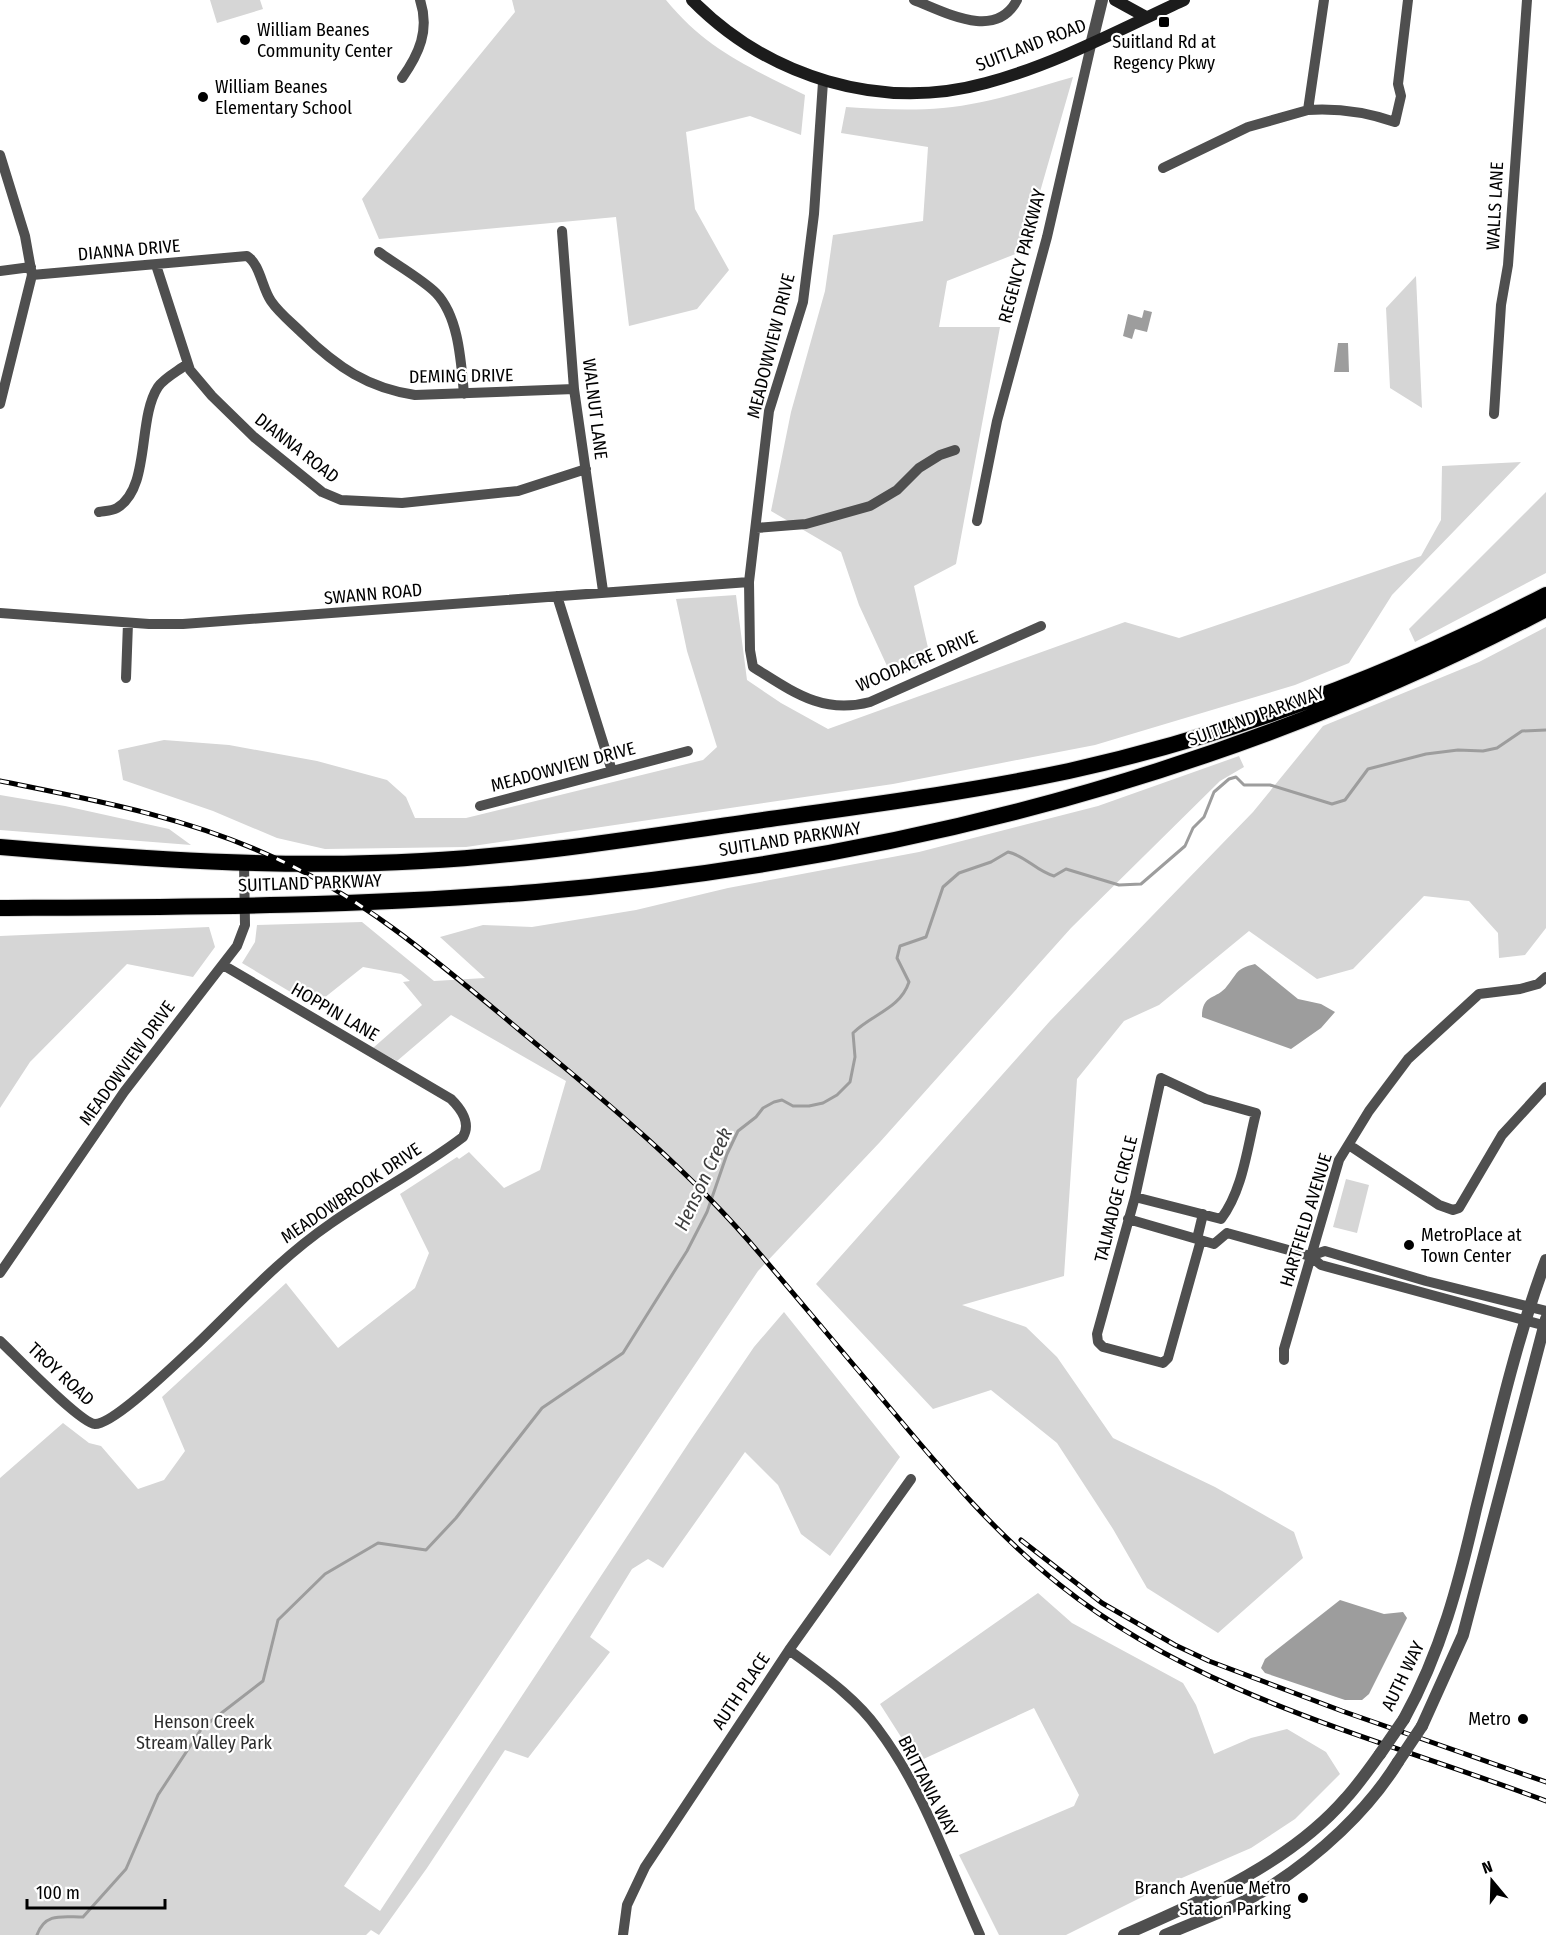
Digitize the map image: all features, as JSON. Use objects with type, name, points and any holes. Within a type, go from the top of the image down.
[{"type":"highway","name":"SUITLAND PARKWAY","points":[[0,847],[244,862],[371,864],[509,854],[934,796],[1017,781],[1137,754],[1283,709],[1424,654],[1546,595]]},
{"type":"highway","name":"SUITLAND PARKWAY","points":[[0,908],[244,905],[459,897],[611,884],[778,862],[942,831],[1106,788],[1258,738],[1403,679],[1546,609]]},
{"type":"main road","name":"SUITLAND ROAD","points":[[692,0],[734,38],[775,62],[823,82],[892,92],[938,93],[995,80],[1040,65],[1184,0]]},
{"type":"main road","points":[[1115,0],[1146,17]]},
{"type":"street","points":[[402,78],[424,35],[425,19],[420,0]]},
{"type":"street","points":[[914,0],[973,22],[1003,17],[1017,0]]},
{"type":"street","name":"REGENCY PARKWAY","points":[[977,521],[996,421],[1047,237],[1102,0]]},
{"type":"street","points":[[1308,110],[1324,0]]},
{"type":"street","points":[[1163,168],[1248,127],[1308,110],[1332,108],[1358,111],[1395,122],[1401,96],[1398,84],[1408,0]]},
{"type":"street","name":"WALLS LANE","points":[[1494,414],[1501,306],[1508,265],[1527,0]]},
{"type":"street","name":"MEADOWVIEW DRIVE","points":[[749,582],[769,411],[803,302],[814,214],[823,82]]},
{"type":"street","points":[[0,155],[25,236],[32,271],[0,404]]},
{"type":"street","name":"WALNUT LANE","points":[[562,231],[574,389],[603,591]]},
{"type":"street","points":[[379,252],[436,293],[443,303],[456,339],[464,394]]},
{"type":"street","name":"DIANNA DRIVE","points":[[0,271],[156,264],[230,257]]},
{"type":"street","name":"DEMING DRIVE","points":[[230,257],[250,257],[273,304],[318,349],[352,375],[393,392],[425,396],[574,389]]},
{"type":"street","name":"DIANNA ROAD","points":[[156,264],[187,364],[212,396],[254,437],[322,492],[341,500],[402,502],[509,492],[542,485],[586,469]]},
{"type":"street","points":[[99,512],[116,509],[129,498],[142,454],[148,410],[159,386],[187,364]]},
{"type":"street","points":[[756,528],[806,524],[870,506],[897,490],[919,468],[940,455],[956,450]]},
{"type":"street","name":"SWANN ROAD","points":[[0,613],[128,623],[256,620],[603,591],[749,582]]},
{"type":"street","name":"WOODACRE DRIVE","points":[[749,582],[750,650],[753,667],[802,697],[821,704],[850,707],[870,702],[1041,626]]},
{"type":"street","points":[[557,596],[612,771]]},
{"type":"street","points":[[126,678],[128,623]]},
{"type":"street","name":"MEADOWVIEW DRIVE","points":[[480,806],[688,751]]},
{"type":"street","name":"MEADOWVIEW DRIVE","points":[[0,1274],[124,1092],[223,965],[243,932],[244,862]]},
{"type":"street","name":"HOPPIN LANE","points":[[223,965],[431,1086]]},
{"type":"street","name":"HARTFIELD AVENUE","points":[[1284,1360],[1284,1349],[1339,1160],[1369,1111],[1408,1059],[1471,1000],[1479,994],[1507,992],[1539,984],[1546,977]]},
{"type":"street","name":"TALMADGE CIRCLE","points":[[1199,1240],[1168,1358],[1163,1363],[1103,1347],[1098,1342],[1097,1334],[1106,1311],[1135,1197],[1161,1078],[1206,1099],[1256,1113],[1238,1186],[1230,1207],[1221,1219]]},
{"type":"street","name":"MEADOWBROOK DRIVE","points":[[161,1378],[279,1263],[328,1225],[463,1137],[467,1127],[459,1107],[431,1086]]},
{"type":"street","points":[[1349,1145],[1439,1205],[1453,1210],[1459,1208],[1502,1135],[1546,1087]]},
{"type":"street","points":[[1135,1197],[1221,1219],[1227,1233]]},
{"type":"street","points":[[1199,1240],[1203,1214]]},
{"type":"street","points":[[1128,1220],[1214,1244],[1227,1233]]},
{"type":"street","points":[[1165,1935],[1269,1887],[1305,1861],[1385,1783],[1422,1726],[1463,1635],[1546,1324],[1322,1265],[1311,1256],[1227,1233]]},
{"type":"street","points":[[1311,1256],[1325,1251],[1396,1272],[1531,1305],[1546,1311]]},
{"type":"street","name":"AUTH WAY","points":[[1124,1935],[1218,1890],[1273,1859],[1313,1829],[1346,1799],[1404,1719],[1425,1680],[1464,1565],[1525,1320],[1546,1260]]},
{"type":"street","points":[[1394,1284],[1396,1272]]},
{"type":"street","name":"TROY ROAD","points":[[0,1341],[74,1411],[90,1423],[102,1423],[114,1416],[161,1378]]},
{"type":"street","name":"AUTH PLACE","points":[[623,1935],[627,1905],[645,1867],[789,1650],[911,1479]]},
{"type":"street","name":"BRITTANIA WAY","points":[[789,1650],[837,1686],[883,1736],[908,1778],[980,1935]]},
{"type":"green space","points":[[210,0],[260,0],[263,9],[217,23]]},
{"type":"green space","points":[[512,0],[666,0],[681,17],[713,45],[747,66],[805,95],[801,135],[750,116],[686,132],[695,209],[729,270],[697,309],[629,326],[616,217],[379,239],[362,199],[515,12]]},
{"type":"green space","points":[[1073,77],[1023,251],[947,281],[939,327],[1000,327],[956,564],[914,586],[931,661],[893,679],[859,605],[841,552],[771,511],[791,412],[825,291],[833,235],[923,221],[928,147],[841,133],[846,107],[906,110],[959,106],[1009,96]]},
{"type":"green space","points":[[1416,276],[1422,408],[1390,388],[1386,308]]},
{"type":"green space","points":[[1521,462],[1392,595],[1349,663],[1295,685],[1095,745],[893,784],[466,847],[325,849],[277,838],[213,811],[123,780],[118,750],[164,740],[229,745],[317,761],[387,780],[406,797],[415,818],[466,818],[703,760],[717,747],[687,651],[676,599],[736,595],[747,680],[781,703],[828,729],[1125,622],[1179,638],[1421,556],[1441,520],[1442,466]]},
{"type":"green space","points":[[1546,492],[1546,573],[1415,642],[1409,629]]},
{"type":"green space","points":[[1546,627],[1546,928],[1525,955],[1499,958],[1498,933],[1469,901],[1424,896],[1353,969],[1317,979],[1249,931],[1159,1005],[1124,1021],[1077,1079],[1064,1276],[962,1305],[1026,1327],[1057,1357],[1113,1438],[1215,1487],[1294,1532],[1303,1558],[1218,1633],[1147,1588],[1113,1529],[1057,1443],[991,1390],[933,1409],[816,1284],[1050,1021],[1253,812],[1323,726],[1479,662]]},
{"type":"green space","name":"Henson Creek Stream Valley Park","points":[[1239,756],[1244,767],[1220,781],[1071,928],[880,1142],[758,1271],[344,1886],[380,1911],[690,1441],[754,1347],[784,1312],[900,1457],[830,1556],[801,1534],[778,1485],[745,1452],[663,1568],[648,1559],[632,1569],[590,1637],[610,1652],[528,1758],[505,1750],[427,1868],[379,1935],[371,1930],[366,1935],[0,1935],[0,1478],[63,1423],[89,1443],[101,1446],[138,1489],[164,1480],[185,1451],[162,1397],[286,1283],[338,1348],[415,1288],[429,1253],[400,1194],[457,1157],[459,1159],[469,1152],[504,1188],[540,1170],[566,1081],[451,1015],[397,1061],[373,1048],[422,1005],[403,982],[410,981],[401,974],[363,967],[314,1006],[242,963],[255,942],[257,925],[362,922],[434,981],[485,978],[440,937],[483,925],[532,927],[636,910],[728,888],[919,852],[1098,806]]},
{"type":"green space","points":[[0,795],[65,806],[169,829],[191,845],[0,830]]},
{"type":"green space","points":[[209,927],[215,947],[193,977],[127,964],[30,1062],[0,1108],[0,936]]},
{"type":"green space","points":[[1346,1179],[1369,1185],[1357,1233],[1333,1227]]},
{"type":"green space","points":[[1038,1593],[1072,1623],[1183,1683],[1196,1705],[1214,1754],[1251,1738],[1287,1729],[1326,1752],[1340,1774],[1295,1819],[1251,1848],[1168,1884],[1066,1935],[999,1935],[959,1855],[1074,1806],[1079,1795],[1034,1708],[917,1762],[880,1704]]},
{"type":"shaded area","points":[[1144,310],[1152,312],[1147,332],[1135,329],[1132,339],[1123,336],[1128,314],[1142,318]]},
{"type":"shaded area","points":[[1338,343],[1348,343],[1349,372],[1334,372]]},
{"type":"shaded area","points":[[1255,964],[1298,999],[1321,1004],[1335,1012],[1321,1028],[1291,1049],[1202,1017],[1207,1000],[1223,990],[1240,970]]},
{"type":"shaded area","points":[[1340,1600],[1384,1614],[1403,1612],[1407,1618],[1369,1694],[1362,1700],[1345,1700],[1265,1673],[1261,1668],[1265,1659]]},
{"type":"waterway","name":"Henson Creek","points":[[37,1935],[40,1928],[50,1919],[83,1917],[126,1869],[158,1795],[202,1728],[263,1681],[278,1620],[325,1574],[378,1543],[426,1550],[456,1518],[542,1408],[623,1353],[687,1251],[707,1212],[727,1154],[738,1131],[756,1117],[763,1108],[774,1102],[782,1100],[793,1106],[823,1103],[837,1095],[850,1082],[855,1057],[853,1033],[892,1005],[905,991],[909,982],[897,958],[900,946],[926,937],[943,887],[959,873],[991,862],[1008,852],[1054,876],[1066,869],[1119,885],[1141,884],[1185,846],[1193,828],[1204,817],[1214,792],[1229,779],[1236,777],[1244,785],[1270,785],[1332,804],[1345,800],[1368,769],[1426,754],[1458,750],[1483,751],[1497,748],[1522,731],[1546,730]]},
{"type":"railway","points":[[0,781],[140,811],[208,831],[275,858],[309,875],[374,915],[464,984],[617,1112],[676,1165],[733,1223],[973,1504],[1015,1546],[1060,1585],[1114,1624],[1172,1657],[1232,1686],[1294,1712],[1546,1801]]},
{"type":"railway","points":[[1021,1540],[1102,1603],[1175,1645],[1209,1661],[1342,1711],[1546,1782]]},
{"type":"place","name":"Suitland Rd at Regency Pkwy","points":[[1164,22]]},
{"type":"place","name":"William Beanes Community Center","points":[[245,40]]},
{"type":"place","name":"William Beanes Elementary School","points":[[203,97]]},
{"type":"place","name":"MetroPlace at Town Center","points":[[1409,1245]]},
{"type":"place","name":"Metro","points":[[1523,1719]]},
{"type":"place","name":"Branch Avenue Metro Station Parking","points":[[1303,1898]]}]
